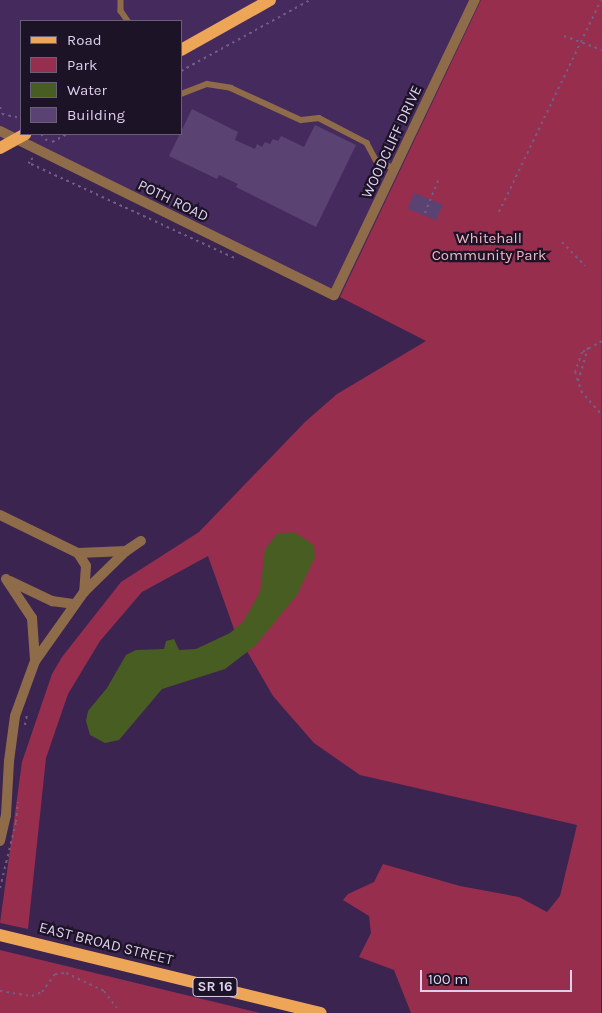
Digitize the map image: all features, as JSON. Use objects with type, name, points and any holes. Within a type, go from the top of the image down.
[{"type":"main road","points":[[182,49],[270,0]]},
{"type":"main road","points":[[0,148],[20,136]]},
{"type":"main road","name":"EAST BROAD STREET","points":[[0,935],[321,1013]]},
{"type":"street","name":"WOODCLIFF DRIVE","points":[[334,295],[396,169],[475,0]]},
{"type":"street","name":"POTH ROAD","points":[[0,131],[20,136],[334,295]]},
{"type":"street","points":[[0,515],[78,552],[126,551]]},
{"type":"street","points":[[0,841],[6,815],[15,716],[35,662],[73,604],[126,551],[141,542]]},
{"type":"street","points":[[78,552],[86,566],[84,592]]},
{"type":"street","points":[[3,577],[52,601],[73,604]]},
{"type":"street","points":[[3,577],[32,618],[35,662]]},
{"type":"lane","points":[[121,0],[121,11],[127,20]]},
{"type":"lane","points":[[182,94],[208,84],[231,88],[301,120],[319,118],[367,143],[376,160],[396,169]]},
{"type":"path","points":[[182,70],[310,0]]},
{"type":"path","points":[[499,212],[601,0]]},
{"type":"path","points":[[564,36],[580,44],[601,48]]},
{"type":"path","points":[[0,107],[2,114],[20,118]]},
{"type":"path","points":[[52,142],[65,135]]},
{"type":"path","points":[[425,213],[439,178]]},
{"type":"path","points":[[562,242],[585,266]]},
{"type":"path","points":[[602,341],[589,346],[578,358],[577,382],[586,400],[602,415]]},
{"type":"path","points":[[577,382],[582,374],[589,346]]},
{"type":"path","points":[[24,732],[28,709]]},
{"type":"path","points":[[0,888],[16,822],[18,797]]},
{"type":"path","points":[[0,991],[32,996],[42,992],[55,974],[66,973],[104,992],[117,1008]]},
{"type":"shaded area","points":[[0,0],[481,0],[340,297],[15,136],[0,145]]},
{"type":"green space","name":"Whitehall Community Park","points":[[481,0],[602,0],[601,1013],[411,1013],[394,970],[359,957],[371,933],[369,916],[343,900],[348,894],[374,882],[383,864],[460,886],[519,897],[547,912],[560,896],[577,825],[360,775],[314,743],[273,696],[234,629],[208,556],[142,592],[100,641],[68,694],[46,758],[28,929],[0,923],[22,762],[52,674],[62,657],[121,582],[199,532],[305,422],[337,394],[426,341],[340,297]]},
{"type":"green space","points":[[0,950],[260,1013],[0,1013]]},
{"type":"water","points":[[294,532],[314,545],[315,557],[297,595],[255,646],[225,669],[162,689],[119,740],[105,743],[90,735],[86,721],[88,711],[107,688],[126,655],[136,650],[164,649],[166,641],[174,639],[179,650],[196,649],[230,633],[243,622],[260,592],[265,549],[277,534]]},
{"type":"building","points":[[192,109],[238,132],[235,140],[255,149],[257,144],[262,147],[265,142],[270,144],[273,139],[278,141],[281,136],[304,147],[315,125],[356,145],[316,227],[236,187],[238,184],[219,175],[217,179],[169,156],[179,135],[182,135],[182,129]]},
{"type":"building","points":[[414,193],[443,205],[436,220],[408,209]]}]
